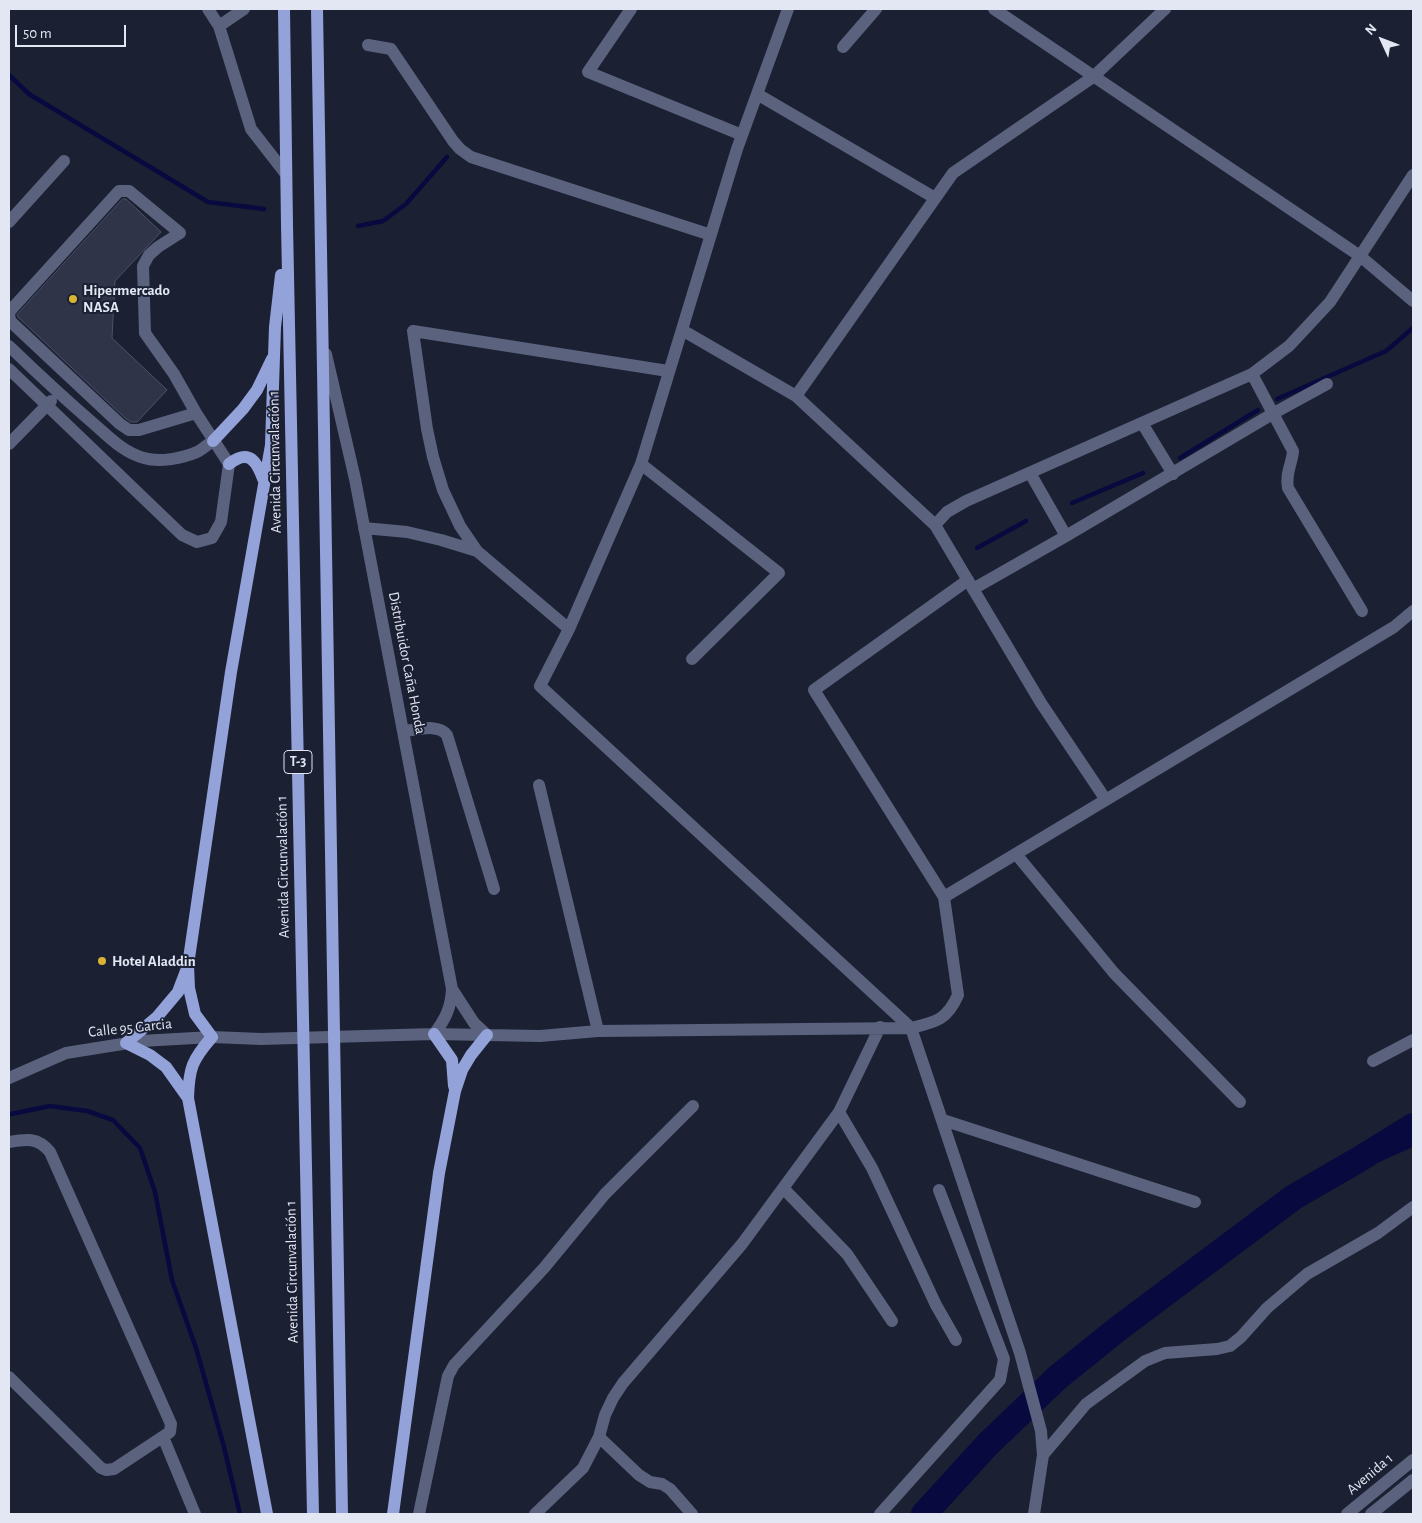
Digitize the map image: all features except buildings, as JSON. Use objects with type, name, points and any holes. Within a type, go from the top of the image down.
[{"type":"main road","name":"Avenida Circunvalación 1","points":[[284,9],[313,1514]]},
{"type":"main road","name":"T-3","points":[[317,9],[342,1514]]},
{"type":"main road","points":[[267,1514],[188,1098],[189,1075],[196,1054],[212,1037],[195,1014],[189,988],[188,964],[231,672],[271,445],[275,327],[287,225]]},
{"type":"main road","points":[[213,441],[243,409],[274,355]]},
{"type":"main road","points":[[229,464],[236,458],[244,456],[251,458],[257,463],[264,481]]},
{"type":"main road","points":[[188,964],[178,992],[158,1016],[126,1043],[150,1054],[166,1067],[188,1098]]},
{"type":"main road","points":[[434,1034],[452,1060],[455,1091]]},
{"type":"main road","points":[[393,1514],[440,1173],[455,1091],[462,1070],[471,1054],[487,1035]]},
{"type":"street","points":[[208,9],[219,26],[251,129],[286,174]]},
{"type":"street","points":[[219,26],[244,9]]},
{"type":"street","points":[[631,9],[588,72],[742,135]]},
{"type":"street","points":[[788,9],[742,135],[641,464],[569,629],[540,686],[911,1028],[1020,1353],[1041,1431],[1043,1455],[1034,1514]]},
{"type":"street","points":[[843,47],[876,9]]},
{"type":"street","points":[[994,9],[1360,256],[1413,301]]},
{"type":"street","points":[[796,396],[953,173],[1093,77],[1165,9]]},
{"type":"street","points":[[368,45],[391,49],[453,141],[460,150],[471,157],[711,234]]},
{"type":"street","points":[[757,94],[935,198]]},
{"type":"street","points":[[9,222],[64,162]]},
{"type":"street","points":[[935,525],[947,512],[966,501],[1252,374],[1289,346],[1330,302],[1413,175]]},
{"type":"street","points":[[9,369],[182,535],[197,542],[212,538],[221,522],[229,464],[213,441],[174,374],[144,333],[143,266],[149,255],[158,247],[180,234],[129,191],[119,192],[9,312],[10,321],[120,424],[129,430],[140,430],[196,413]]},
{"type":"street","points":[[682,330],[796,396],[935,525],[1041,703],[1106,800]]},
{"type":"street","points":[[569,629],[477,551],[460,526],[443,490],[435,465],[427,429],[413,331],[668,371]]},
{"type":"street","name":"Distribuidor Caña Honda","points":[[323,345],[355,479],[452,989],[451,1004],[444,1021],[434,1034]]},
{"type":"street","points":[[9,346],[58,393],[120,446],[132,453],[146,459],[178,458],[198,452],[213,441]]},
{"type":"street","points":[[1252,374],[1293,451],[1286,480],[1288,488],[1362,611]]},
{"type":"street","points":[[1327,384],[1274,413],[1066,536],[970,584],[814,690],[944,897],[1394,627],[1413,611]]},
{"type":"street","points":[[9,444],[58,393]]},
{"type":"street","points":[[1142,423],[1173,474]]},
{"type":"street","points":[[641,464],[779,573],[692,659]]},
{"type":"street","points":[[1030,473],[1066,536]]},
{"type":"street","points":[[364,528],[407,532],[477,551]]},
{"type":"street","points":[[403,731],[437,728],[447,735],[494,889]]},
{"type":"street","points":[[539,784],[598,1031]]},
{"type":"street","points":[[1016,854],[1114,973],[1240,1102]]},
{"type":"street","name":"Calle 95 Garcia","points":[[9,1078],[66,1052],[126,1043],[212,1037],[261,1039],[434,1034],[540,1036],[598,1031],[911,1028],[940,1020],[949,1011],[958,995],[944,897]]},
{"type":"street","name":"Distribuidor Caña Honda","points":[[452,989],[474,1023],[487,1035]]},
{"type":"street","points":[[535,1514],[583,1468],[599,1437],[613,1398],[623,1383],[742,1244],[839,1112],[880,1027]]},
{"type":"street","points":[[1373,1060],[1413,1040]]},
{"type":"street","points":[[419,1514],[448,1376],[454,1365],[544,1268],[605,1194],[693,1106]]},
{"type":"street","points":[[839,1112],[872,1168],[936,1305],[956,1340]]},
{"type":"street","points":[[943,1120],[1194,1202]]},
{"type":"street","points":[[9,1142],[34,1140],[41,1143],[50,1152],[172,1424],[170,1432],[114,1469],[106,1470],[101,1468],[9,1377]]},
{"type":"street","points":[[783,1188],[847,1254],[892,1321]]},
{"type":"street","points":[[880,1514],[1000,1380],[1002,1372],[1004,1360],[939,1190]]},
{"type":"street","points":[[1043,1455],[1086,1404],[1145,1361],[1165,1353],[1217,1349],[1230,1346],[1241,1338],[1267,1308],[1307,1274],[1378,1233],[1413,1207]]},
{"type":"street","points":[[163,1437],[195,1514]]},
{"type":"street","points":[[599,1437],[639,1475],[650,1482],[662,1484],[670,1489],[692,1514]]},
{"type":"street","name":"Avenida 1","points":[[1347,1514],[1413,1460]]},
{"type":"street","points":[[1371,1514],[1413,1480]]},
{"type":"shaded area","points":[[1413,1132],[1413,1147],[1329,1184]]},
{"type":"waterway","points":[[9,75],[29,94],[208,202],[264,209]]},
{"type":"waterway","points":[[358,226],[383,221],[406,204],[447,157]]},
{"type":"waterway","points":[[1277,399],[1386,351],[1413,328]]},
{"type":"waterway","points":[[1180,458],[1258,410]]},
{"type":"waterway","points":[[1072,503],[1143,473]]},
{"type":"waterway","points":[[977,548],[1026,521]]},
{"type":"waterway","points":[[11,1114],[50,1106],[87,1111],[113,1120],[140,1148],[155,1192],[172,1280],[196,1348],[223,1443],[240,1514]]},
{"type":"waterway","points":[[924,1514],[988,1444],[1058,1377],[1119,1328],[1294,1197],[1413,1126]]},
{"type":"place","name":"Hipermercado NASA","points":[[73,299]]},
{"type":"place","name":"Hotel Aladdin","points":[[102,961]]}]
